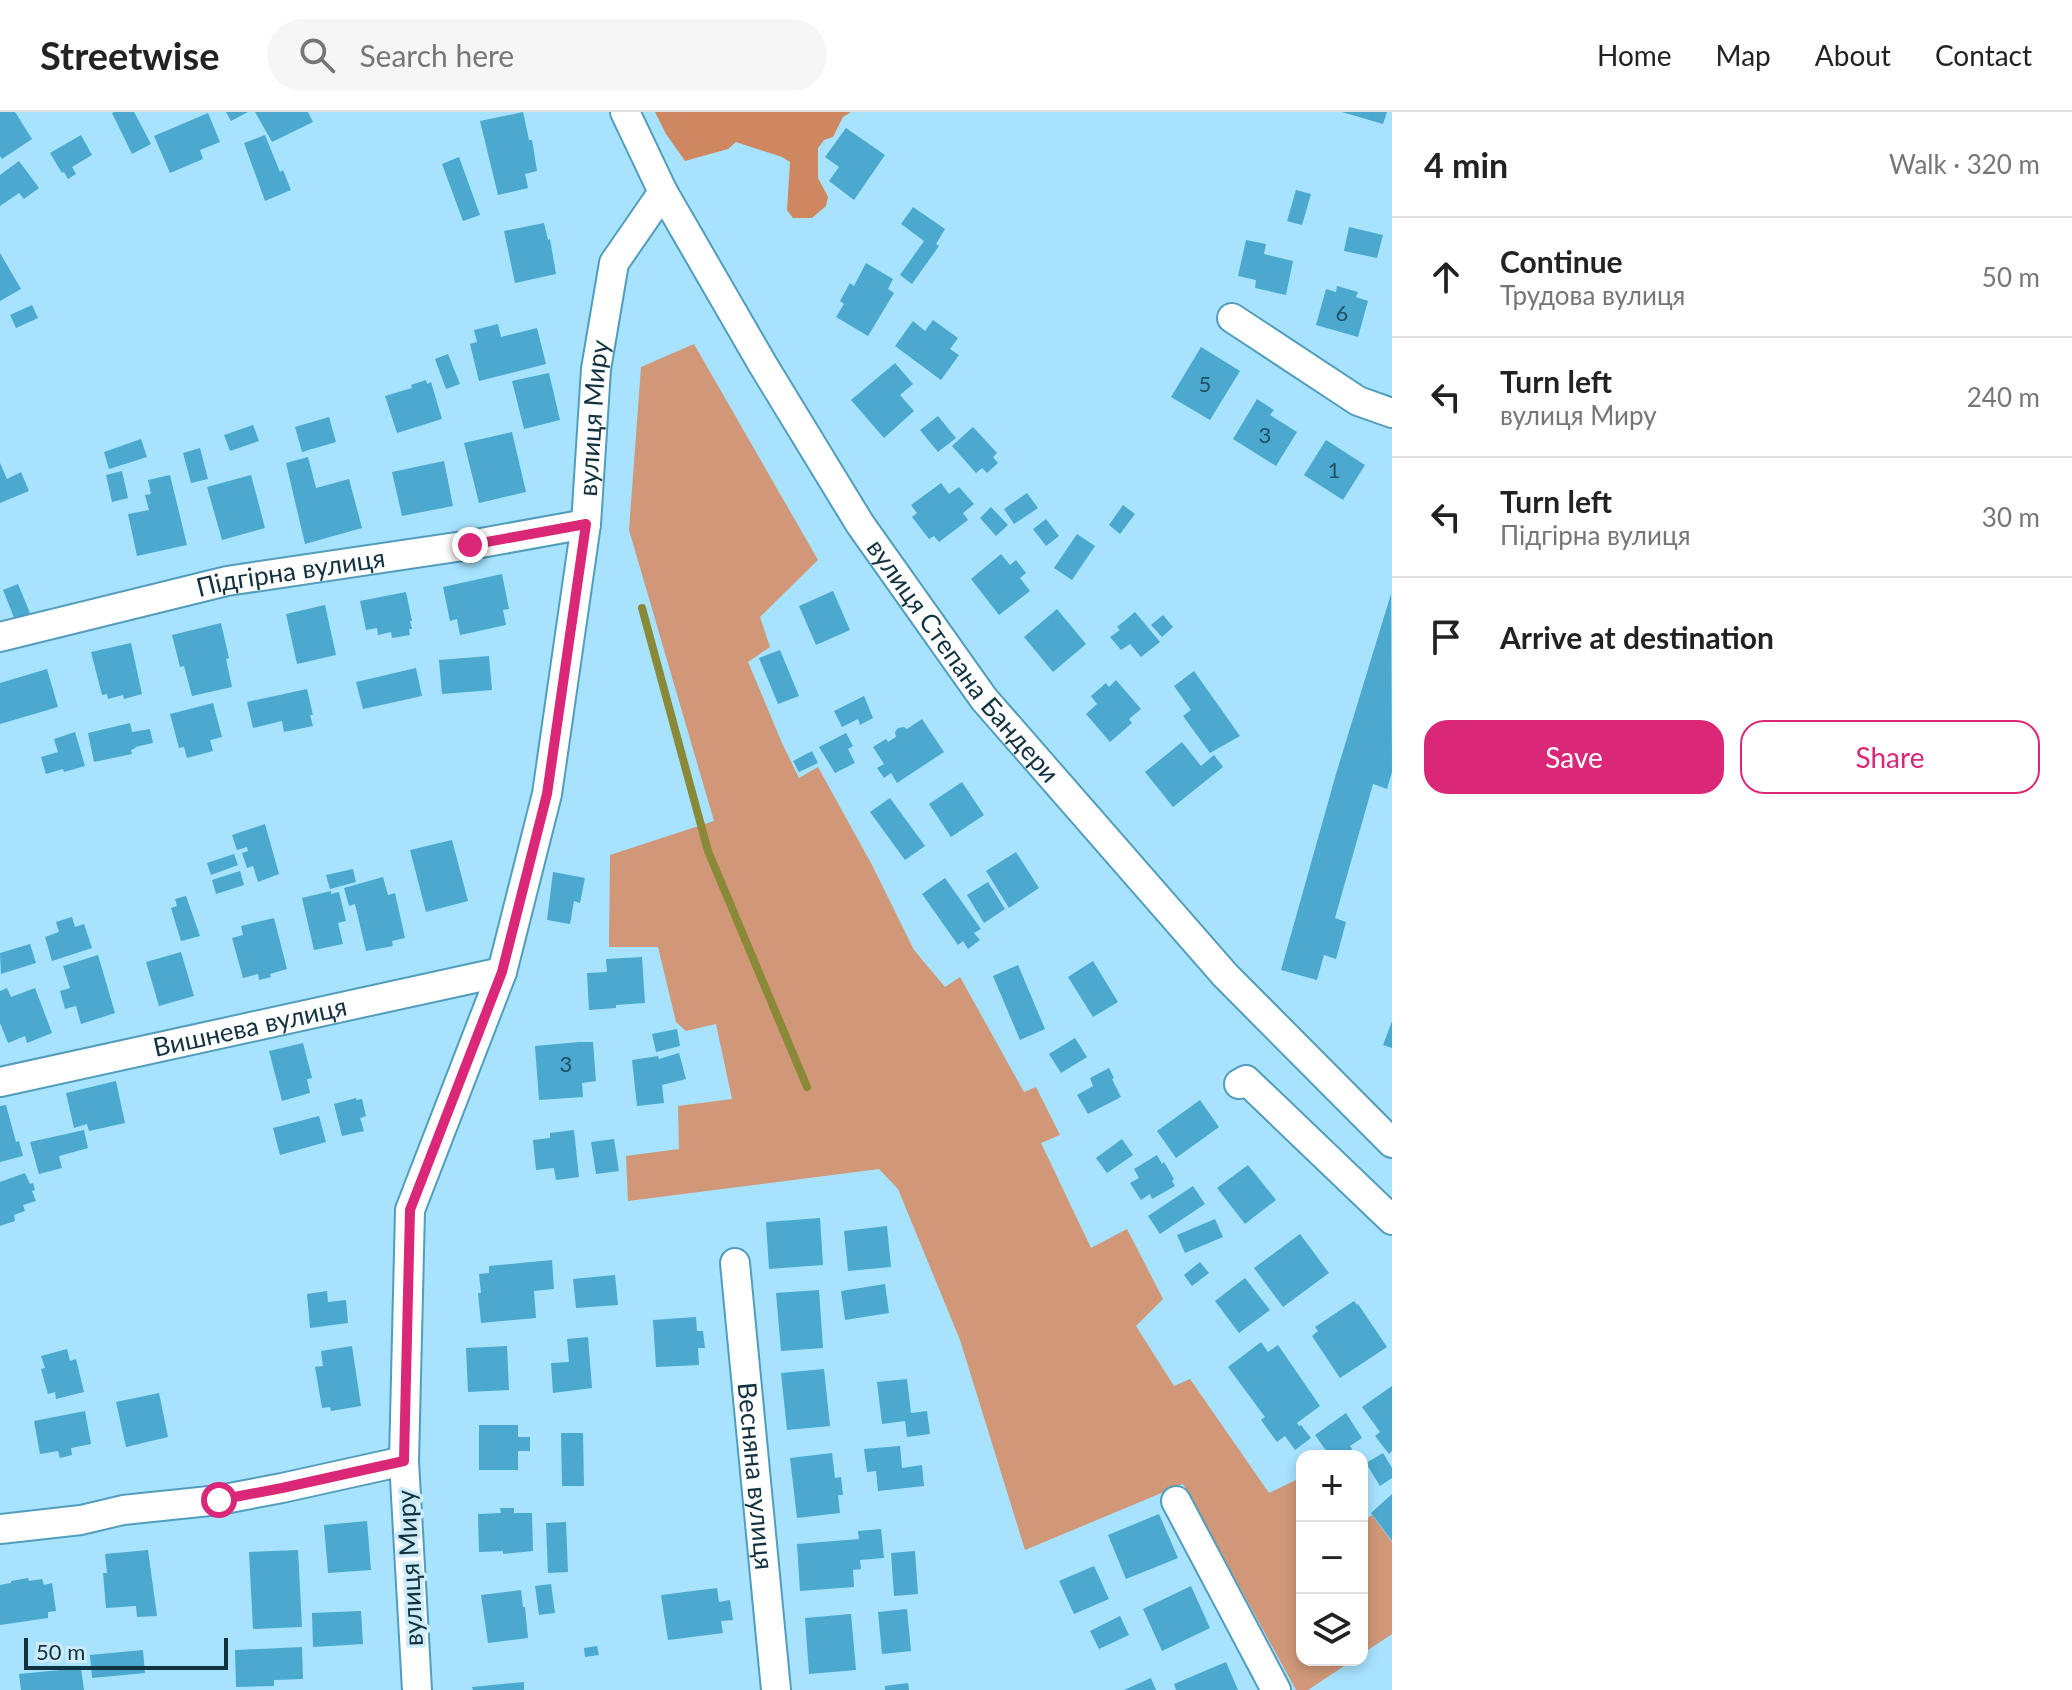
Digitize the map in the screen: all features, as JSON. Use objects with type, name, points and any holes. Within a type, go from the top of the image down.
[{"type":"street","name":"вулиця Степана Бандери","points":[[625,112],[663,192],[860,524],[984,699],[1225,975],[1392,1143]]},
{"type":"street","name":"вулиця Миру","points":[[417,1690],[404,1461],[410,1210],[502,972],[547,794],[586,524],[596,369],[614,263],[663,192]]},
{"type":"street","points":[[1232,318],[1358,401],[1392,413]]},
{"type":"street","name":"Підгірна вулиця","points":[[0,637],[227,581],[470,545],[586,524]]},
{"type":"street","name":"Вишнева вулиця","points":[[0,1082],[502,972]]},
{"type":"street","points":[[1239,1084],[1246,1080],[1392,1220]]},
{"type":"street","name":"Весняна вулиця","points":[[735,1263],[776,1690]]},
{"type":"street","points":[[0,1529],[81,1520],[123,1510],[219,1500],[404,1461]]},
{"type":"street","points":[[1176,1501],[1276,1690]]},
{"type":"shaded area","points":[[655,112],[851,112],[843,117],[833,137],[824,140],[818,148],[818,178],[828,197],[826,206],[812,218],[793,218],[787,210],[790,162],[736,142],[728,149],[685,161]]},
{"type":"shaded area","points":[[694,344],[818,560],[760,617],[770,647],[748,662],[799,778],[818,767],[914,950],[945,987],[960,977],[1024,1092],[1036,1087],[1060,1135],[1041,1143],[1091,1248],[1127,1229],[1163,1299],[1136,1326],[1174,1386],[1190,1379],[1269,1493],[1296,1480],[1296,1666],[1344,1666],[1308,1690],[1296,1690],[1183,1484],[1025,1550],[960,1340],[898,1189],[879,1169],[628,1201],[626,1156],[679,1149],[678,1106],[732,1099],[716,1024],[686,1031],[676,1022],[658,947],[609,947],[610,855],[714,821],[629,530],[641,367]]},
{"type":"shaded area","points":[[1372,1515],[1392,1542],[1392,1634],[1368,1650],[1368,1522]]},
{"type":"building","points":[[0,112],[15,112],[32,139],[2,159],[0,156]]},
{"type":"building","points":[[114,112],[134,112],[151,144],[132,154]]},
{"type":"building","points":[[226,112],[248,112],[231,121]]},
{"type":"building","points":[[255,112],[308,112],[313,122],[272,142]]},
{"type":"building","points":[[523,112],[537,171],[525,174],[528,188],[498,195],[480,121]]},
{"type":"building","points":[[1342,112],[1387,112],[1383,124]]},
{"type":"building","points":[[208,113],[220,142],[200,150],[203,159],[170,173],[154,136]]},
{"type":"building","points":[[846,128],[885,155],[854,200],[829,181],[839,167],[825,157]]},
{"type":"building","points":[[81,135],[92,155],[72,167],[76,174],[68,179],[50,153]]},
{"type":"building","points":[[265,135],[291,190],[265,201],[244,143]]},
{"type":"building","points":[[459,157],[480,215],[463,221],[442,164]]},
{"type":"building","points":[[19,161],[39,188],[24,199],[19,193],[0,206],[0,175]]},
{"type":"building","points":[[1296,190],[1311,194],[1302,225],[1287,221]]},
{"type":"building","points":[[913,207],[945,229],[936,244],[939,246],[912,284],[900,275],[924,241],[901,224]]},
{"type":"building","points":[[544,223],[556,274],[515,283],[504,231]]},
{"type":"building","points":[[1349,227],[1383,235],[1377,258],[1344,251]]},
{"type":"building","points":[[1246,240],[1266,244],[1264,254],[1293,261],[1286,295],[1255,288],[1256,280],[1238,276]]},
{"type":"building","points":[[0,253],[21,289],[0,301]]},
{"type":"building","points":[[866,263],[893,279],[888,289],[894,293],[868,336],[836,317],[844,304],[840,301],[850,283],[854,286]]},
{"type":"building","points":[[1337,286],[1358,292],[1356,297],[1368,301],[1358,337],[1316,325],[1326,289],[1336,292]]},
{"type":"building","points":[[32,305],[38,318],[16,328],[10,315]]},
{"type":"building","points":[[933,320],[958,338],[950,349],[959,355],[941,380],[895,346],[913,321],[925,331]]},
{"type":"building","points":[[498,324],[501,337],[537,328],[546,364],[479,381],[470,344],[477,342],[474,330]]},
{"type":"building","points":[[1201,347],[1240,371],[1210,420],[1171,397]]},
{"type":"building","points":[[448,354],[460,384],[446,389],[435,359]]},
{"type":"building","points":[[895,363],[913,384],[900,395],[914,411],[884,438],[851,400]]},
{"type":"building","points":[[549,373],[560,420],[524,429],[512,381]]},
{"type":"building","points":[[426,380],[427,384],[431,382],[442,419],[397,433],[385,396]]},
{"type":"building","points":[[1257,399],[1274,410],[1270,415],[1297,432],[1276,466],[1233,439]]},
{"type":"building","points":[[938,416],[956,438],[938,452],[920,430]]},
{"type":"building","points":[[329,417],[336,442],[302,452],[295,427]]},
{"type":"building","points":[[253,425],[259,441],[230,451],[224,435]]},
{"type":"building","points":[[973,427],[997,453],[993,457],[998,463],[987,473],[982,468],[976,473],[952,446]]},
{"type":"building","points":[[512,432],[526,492],[479,503],[464,443]]},
{"type":"building","points":[[141,439],[147,457],[109,469],[104,452]]},
{"type":"building","points":[[1326,440],[1365,465],[1343,500],[1304,475]]},
{"type":"building","points":[[200,448],[208,479],[191,483],[183,453]]},
{"type":"building","points":[[308,457],[316,488],[349,479],[362,528],[305,544],[286,463]]},
{"type":"building","points":[[444,461],[453,506],[402,516],[392,472]]},
{"type":"building","points":[[0,463],[7,479],[21,472],[29,491],[0,503]]},
{"type":"building","points":[[122,471],[128,498],[112,502],[106,475]]},
{"type":"building","points":[[170,475],[187,545],[137,556],[128,514],[149,510],[145,495],[151,494],[148,480]]},
{"type":"building","points":[[251,475],[265,528],[222,540],[207,487]]},
{"type":"building","points":[[941,483],[949,494],[959,487],[974,504],[963,513],[968,520],[939,542],[934,536],[929,539],[912,517],[917,513],[911,505]]},
{"type":"building","points":[[1027,493],[1038,508],[1014,524],[1004,509]]},
{"type":"building","points":[[1123,505],[1135,514],[1120,534],[1109,525]]},
{"type":"building","points":[[991,507],[1008,525],[996,536],[980,518]]},
{"type":"building","points":[[1046,519],[1059,536],[1046,546],[1033,529]]},
{"type":"building","points":[[1077,534],[1095,546],[1072,580],[1054,568]]},
{"type":"building","points":[[1001,554],[1010,565],[1016,560],[1026,573],[1020,578],[1030,591],[999,615],[971,579]]},
{"type":"building","points":[[502,574],[509,609],[503,610],[506,625],[460,635],[457,619],[450,621],[443,587]]},
{"type":"building","points":[[18,584],[30,613],[15,620],[3,590]]},
{"type":"building","points":[[833,591],[850,630],[816,645],[799,606]]},
{"type":"building","points":[[406,592],[412,621],[410,635],[392,638],[391,632],[378,635],[377,628],[366,630],[360,601]]},
{"type":"building","points":[[1391,594],[1392,772],[1387,789],[1373,784],[1335,918],[1346,922],[1336,959],[1324,955],[1317,980],[1281,970]]},
{"type":"building","points":[[325,605],[336,655],[297,664],[286,614]]},
{"type":"building","points":[[1057,609],[1086,644],[1053,672],[1024,637]]},
{"type":"building","points":[[1135,612],[1160,642],[1141,657],[1130,644],[1121,650],[1110,637]]},
{"type":"building","points":[[1163,615],[1173,627],[1162,637],[1151,625]]},
{"type":"building","points":[[221,623],[232,687],[192,696],[172,635]]},
{"type":"building","points":[[131,643],[142,694],[108,699],[107,694],[102,695],[91,652]]},
{"type":"building","points":[[780,650],[799,696],[778,704],[759,658]]},
{"type":"building","points":[[489,656],[492,690],[442,694],[439,660]]},
{"type":"building","points":[[416,668],[422,696],[363,709],[356,682]]},
{"type":"building","points":[[47,669],[58,707],[0,724],[0,683]]},
{"type":"building","points":[[1194,671],[1240,736],[1210,753],[1183,716],[1191,710],[1174,686]]},
{"type":"building","points":[[1116,680],[1141,709],[1129,719],[1132,723],[1110,742],[1086,714],[1097,704],[1091,696],[1106,683],[1109,687]]},
{"type":"building","points":[[307,689],[313,726],[284,732],[282,721],[253,728],[247,702]]},
{"type":"building","points":[[864,696],[873,718],[860,725],[858,719],[842,727],[834,711]]},
{"type":"building","points":[[213,703],[222,737],[210,740],[213,751],[187,758],[184,747],[179,748],[170,714]]},
{"type":"building","points":[[922,719],[944,752],[897,783],[891,773],[884,778],[877,768],[884,764],[873,747],[896,737],[898,728],[907,729]]},
{"type":"building","points":[[130,723],[132,732],[150,729],[153,743],[135,747],[131,750],[132,754],[94,762],[88,733]]},
{"type":"building","points":[[75,732],[85,766],[46,774],[41,757],[58,752],[54,739]]},
{"type":"building","points":[[846,733],[853,746],[848,749],[855,763],[835,773],[819,747]]},
{"type":"building","points":[[1182,742],[1201,766],[1214,755],[1223,767],[1173,807],[1145,772]]},
{"type":"building","points":[[812,751],[818,763],[799,772],[793,761]]},
{"type":"building","points":[[962,782],[984,815],[951,837],[929,804]]},
{"type":"building","points":[[890,798],[925,846],[905,860],[870,812]]},
{"type":"building","points":[[265,824],[279,874],[258,882],[253,866],[247,868],[242,853],[248,851],[247,847],[237,850],[232,835]]},
{"type":"building","points":[[452,840],[468,901],[426,912],[410,850]]},
{"type":"building","points":[[1016,852],[1039,888],[1009,908],[986,871]]},
{"type":"building","points":[[234,854],[238,865],[211,875],[207,863]]},
{"type":"building","points":[[353,869],[356,882],[330,889],[326,875]]},
{"type":"building","points":[[240,871],[244,885],[216,894],[212,880]]},
{"type":"building","points":[[553,872],[585,878],[580,903],[574,901],[570,924],[547,920]]},
{"type":"building","points":[[383,877],[388,895],[395,893],[405,938],[392,941],[393,946],[366,951],[355,904],[349,906],[344,888]]},
{"type":"building","points":[[945,878],[981,929],[974,933],[980,940],[968,949],[963,941],[958,945],[922,894]]},
{"type":"building","points":[[988,882],[1005,909],[984,923],[967,895]]},
{"type":"building","points":[[331,891],[331,894],[339,892],[346,921],[338,923],[343,944],[314,950],[302,898]]},
{"type":"building","points":[[186,896],[200,936],[181,941],[171,908],[177,906],[175,899]]},
{"type":"building","points":[[72,917],[75,927],[84,924],[92,948],[52,961],[45,937],[59,932],[56,922]]},
{"type":"building","points":[[274,918],[287,969],[259,980],[258,974],[243,978],[232,938],[243,935],[241,926]]},
{"type":"building","points":[[30,944],[36,963],[1,974],[0,953]]},
{"type":"building","points":[[181,952],[194,996],[159,1006],[146,962]]},
{"type":"building","points":[[98,955],[115,1013],[81,1024],[76,1006],[65,1009],[60,991],[70,988],[63,966]]},
{"type":"building","points":[[642,957],[645,1003],[589,1010],[587,973],[607,972],[606,959]]},
{"type":"building","points":[[1093,961],[1118,1002],[1093,1017],[1068,977]]},
{"type":"building","points":[[1018,965],[1045,1029],[1020,1040],[993,976]]},
{"type":"building","points":[[7,988],[11,997],[35,988],[52,1033],[27,1043],[25,1036],[8,1043],[0,1023],[0,991]]},
{"type":"building","points":[[1392,1021],[1392,1048],[1383,1045]]},
{"type":"building","points":[[677,1029],[680,1046],[656,1052],[652,1034]]},
{"type":"building","points":[[1075,1038],[1087,1057],[1061,1073],[1049,1054]]},
{"type":"building","points":[[593,1042],[596,1081],[582,1083],[583,1097],[539,1100],[535,1046]]},
{"type":"building","points":[[303,1043],[312,1078],[307,1079],[310,1093],[282,1101],[269,1051]]},
{"type":"building","points":[[679,1053],[686,1079],[662,1085],[664,1103],[637,1106],[632,1060],[658,1056],[659,1059]]},
{"type":"building","points":[[1109,1068],[1121,1097],[1088,1114],[1077,1095],[1093,1086],[1090,1078]]},
{"type":"building","points":[[116,1081],[125,1123],[89,1131],[87,1124],[74,1128],[66,1093]]},
{"type":"building","points":[[362,1099],[366,1116],[360,1118],[364,1131],[342,1136],[334,1104]]},
{"type":"building","points":[[1200,1100],[1219,1127],[1176,1158],[1157,1131]]},
{"type":"building","points":[[6,1105],[23,1156],[0,1162],[0,1106]]},
{"type":"building","points":[[319,1116],[326,1142],[280,1155],[273,1128]]},
{"type":"building","points":[[84,1130],[88,1148],[59,1156],[62,1168],[39,1174],[30,1142]]},
{"type":"building","points":[[574,1130],[579,1177],[556,1180],[554,1168],[536,1170],[533,1140],[550,1138],[550,1133]]},
{"type":"building","points":[[614,1139],[619,1171],[596,1174],[591,1142]]},
{"type":"building","points":[[1122,1139],[1133,1155],[1107,1173],[1096,1158]]},
{"type":"building","points":[[1157,1155],[1174,1179],[1175,1186],[1152,1199],[1150,1194],[1141,1200],[1130,1183],[1139,1178],[1134,1169]]},
{"type":"building","points":[[1248,1165],[1276,1200],[1245,1224],[1217,1188]]},
{"type":"building","points":[[25,1173],[30,1184],[33,1183],[36,1201],[23,1205],[25,1211],[14,1215],[15,1221],[0,1226],[0,1182]]},
{"type":"building","points":[[1193,1186],[1205,1204],[1160,1234],[1148,1216]]},
{"type":"building","points":[[820,1218],[823,1265],[769,1269],[766,1222]]},
{"type":"building","points":[[1215,1219],[1223,1237],[1185,1253],[1177,1235]]},
{"type":"building","points":[[887,1226],[891,1267],[848,1271],[844,1231]]},
{"type":"building","points":[[1300,1234],[1329,1273],[1283,1307],[1254,1268]]},
{"type":"building","points":[[552,1260],[554,1289],[534,1291],[536,1318],[481,1323],[479,1274],[489,1273],[489,1266]]},
{"type":"building","points":[[1200,1262],[1209,1273],[1192,1286],[1184,1275]]},
{"type":"building","points":[[615,1275],[618,1305],[576,1308],[573,1279]]},
{"type":"building","points":[[1245,1278],[1270,1310],[1239,1333],[1215,1301]]},
{"type":"building","points":[[885,1284],[889,1313],[845,1320],[841,1291]]},
{"type":"building","points":[[819,1290],[823,1348],[781,1351],[776,1293]]},
{"type":"building","points":[[327,1291],[328,1302],[346,1300],[348,1323],[310,1328],[307,1294]]},
{"type":"building","points":[[1354,1301],[1387,1347],[1340,1378],[1312,1336],[1318,1331],[1315,1327]]},
{"type":"building","points":[[696,1317],[697,1331],[703,1331],[705,1348],[698,1348],[699,1365],[656,1367],[653,1320]]},
{"type":"building","points":[[588,1337],[592,1388],[553,1393],[551,1363],[569,1362],[567,1339]]},
{"type":"building","points":[[1261,1342],[1268,1352],[1278,1345],[1320,1406],[1297,1423],[1311,1438],[1295,1450],[1285,1436],[1277,1442],[1261,1420],[1265,1417],[1228,1367]]},
{"type":"building","points":[[352,1346],[361,1406],[331,1411],[330,1407],[322,1408],[315,1367],[323,1366],[321,1351]]},
{"type":"building","points":[[507,1346],[509,1390],[468,1392],[466,1348]]},
{"type":"building","points":[[67,1349],[70,1361],[76,1359],[84,1392],[56,1399],[55,1392],[48,1394],[41,1356]]},
{"type":"building","points":[[824,1369],[830,1426],[787,1430],[781,1373]]},
{"type":"building","points":[[907,1379],[911,1413],[927,1411],[930,1434],[907,1437],[905,1421],[882,1424],[877,1382]]},
{"type":"building","points":[[1392,1386],[1392,1451],[1389,1454],[1375,1436],[1380,1432],[1362,1407]]},
{"type":"building","points":[[159,1393],[168,1437],[126,1447],[116,1402]]},
{"type":"building","points":[[85,1411],[91,1444],[71,1448],[72,1455],[60,1458],[58,1451],[40,1454],[34,1421]]},
{"type":"building","points":[[1346,1413],[1362,1438],[1350,1446],[1352,1450],[1326,1450],[1315,1435]]},
{"type":"building","points":[[479,1425],[518,1425],[518,1437],[530,1437],[530,1451],[518,1451],[518,1470],[479,1470]]},
{"type":"building","points":[[561,1433],[583,1433],[584,1486],[562,1486]]},
{"type":"building","points":[[900,1446],[902,1468],[922,1465],[924,1486],[878,1491],[876,1471],[867,1472],[864,1449]]},
{"type":"building","points":[[832,1453],[835,1478],[841,1477],[843,1495],[838,1495],[840,1513],[797,1518],[790,1458]]},
{"type":"building","points":[[1383,1453],[1392,1468],[1392,1478],[1380,1486],[1368,1462]]},
{"type":"building","points":[[1392,1494],[1392,1541],[1371,1513]]},
{"type":"building","points":[[500,1508],[514,1508],[514,1513],[532,1513],[533,1551],[503,1554],[503,1551],[479,1552],[478,1514],[501,1513]]},
{"type":"building","points":[[1159,1514],[1178,1558],[1126,1579],[1108,1535]]},
{"type":"building","points":[[367,1521],[371,1570],[328,1573],[324,1525]]},
{"type":"building","points":[[566,1522],[568,1572],[548,1573],[546,1523]]},
{"type":"building","points":[[881,1529],[884,1558],[860,1560],[861,1569],[853,1570],[854,1587],[800,1591],[797,1544],[859,1539],[858,1531]]},
{"type":"building","points":[[148,1550],[157,1616],[137,1617],[136,1606],[106,1608],[105,1554]]},
{"type":"building","points":[[298,1550],[302,1627],[253,1629],[249,1552]]},
{"type":"building","points":[[915,1551],[918,1594],[894,1596],[891,1553]]},
{"type":"building","points":[[1094,1566],[1109,1599],[1074,1614],[1059,1581]]},
{"type":"building","points":[[28,1578],[29,1581],[42,1579],[44,1585],[52,1583],[56,1611],[48,1612],[48,1618],[0,1625],[0,1585]]},
{"type":"building","points":[[551,1584],[555,1613],[539,1615],[535,1586]]},
{"type":"building","points":[[1191,1586],[1210,1628],[1162,1651],[1143,1609]]},
{"type":"building","points":[[717,1588],[719,1602],[730,1600],[733,1620],[721,1621],[723,1633],[668,1640],[661,1595]]},
{"type":"building","points":[[521,1590],[528,1638],[488,1643],[481,1595]]},
{"type":"building","points":[[907,1609],[911,1651],[882,1654],[878,1612]]},
{"type":"building","points":[[361,1611],[363,1644],[313,1647],[312,1613]]},
{"type":"building","points":[[851,1614],[856,1670],[809,1674],[805,1618]]},
{"type":"building","points":[[1120,1616],[1129,1635],[1099,1649],[1090,1631]]},
{"type":"building","points":[[597,1646],[599,1655],[585,1657],[584,1648]]},
{"type":"building","points":[[302,1647],[303,1679],[274,1680],[274,1686],[236,1687],[235,1650]]},
{"type":"building","points":[[143,1650],[145,1673],[92,1678],[90,1655]]},
{"type":"building","points":[[1226,1662],[1238,1690],[1176,1690],[1174,1684]]},
{"type":"building","points":[[81,1668],[84,1690],[21,1690],[19,1674]]},
{"type":"building","points":[[1151,1678],[1156,1690],[1124,1690]]},
{"type":"building","points":[[524,1682],[524,1690],[473,1690],[472,1687]]},
{"type":"building","points":[[908,1683],[909,1690],[885,1690],[885,1686]]},
{"type":"waterway","points":[[642,608],[708,851],[807,1087]]},
{"type":"route","points":[[219,1500],[404,1461],[410,1210],[502,972],[547,794],[586,524],[470,545]]}]
